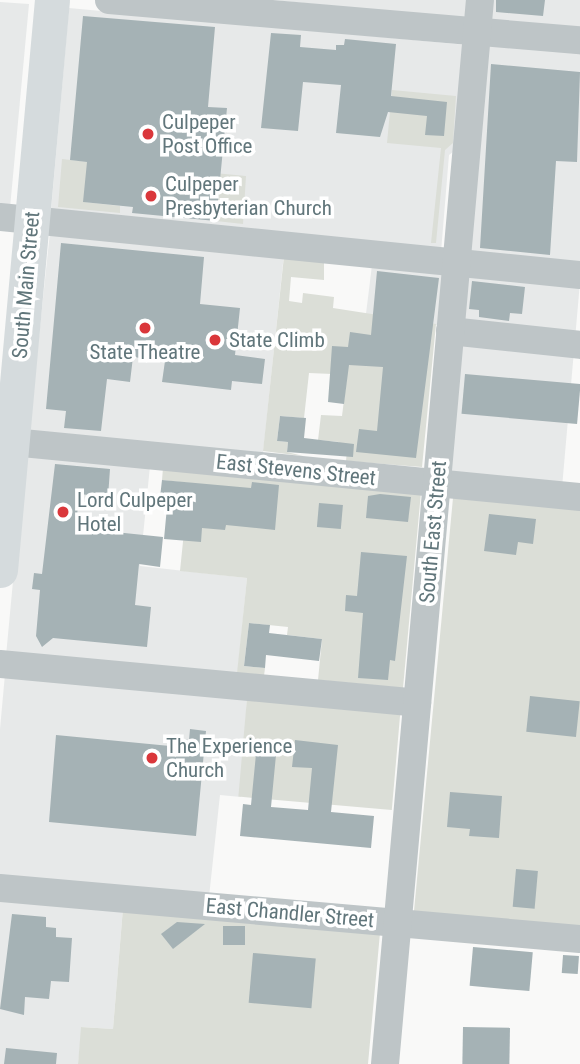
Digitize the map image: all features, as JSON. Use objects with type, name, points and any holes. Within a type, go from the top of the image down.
[{"type":"main road","name":"South Main Street","points":[[0,570],[12,442],[16,219],[52,0]]},
{"type":"street","points":[[109,0],[580,40]]},
{"type":"street","name":"South East Street","points":[[385,1064],[480,0]]},
{"type":"street","points":[[16,219],[580,275]]},
{"type":"street","points":[[450,331],[580,345]]},
{"type":"street","name":"East Stevens Street","points":[[12,442],[580,497]]},
{"type":"street","points":[[0,664],[417,703]]},
{"type":"street","name":"East Chandler Street","points":[[0,888],[580,939]]},
{"type":"shaded area","points":[[273,0],[470,0],[468,19]]},
{"type":"shaded area","points":[[488,0],[580,0],[580,27],[486,20]]},
{"type":"shaded area","points":[[0,2],[29,4],[10,208],[0,207]]},
{"type":"shaded area","points":[[69,8],[467,45],[458,148],[449,155],[441,252],[51,211]]},
{"type":"shaded area","points":[[486,44],[580,51],[580,262],[466,252]]},
{"type":"shaded area","points":[[392,90],[456,96],[453,143],[445,150],[436,243],[431,243],[441,148],[387,143]]},
{"type":"shaded area","points":[[62,159],[88,162],[84,202],[120,206],[120,213],[58,207]]},
{"type":"shaded area","points":[[140,166],[246,176],[243,224],[216,221]]},
{"type":"shaded area","points":[[50,232],[284,257],[263,456],[29,432]]},
{"type":"shaded area","points":[[284,256],[324,260],[324,280],[291,277],[289,301],[302,303],[303,293],[334,297],[333,308],[436,324],[422,467],[346,461],[347,450],[338,449],[339,442],[318,440],[321,415],[342,416],[347,376],[332,374],[309,373],[304,418],[280,416],[277,441],[288,442],[287,452],[303,456],[263,451]]},
{"type":"shaded area","points":[[372,265],[446,274],[440,326],[366,317]]},
{"type":"shaded area","points":[[465,277],[580,287],[562,486],[448,476]]},
{"type":"shaded area","points":[[25,453],[150,466],[140,566],[247,578],[237,679],[6,656]]},
{"type":"shaded area","points":[[163,468],[421,492],[403,688],[318,680],[322,639],[287,635],[288,627],[249,623],[244,666],[265,668],[264,676],[237,673],[247,578],[180,571],[189,483],[162,480]]},
{"type":"shaded area","points":[[453,498],[580,509],[580,926],[414,911]]},
{"type":"shaded area","points":[[5,674],[247,698],[241,797],[220,795],[209,897],[0,876],[0,729]]},
{"type":"shaded area","points":[[247,698],[400,711],[392,810],[238,797]]},
{"type":"shaded area","points":[[0,898],[123,908],[113,1029],[82,1027],[78,1064],[0,1064]]},
{"type":"shaded area","points":[[123,908],[380,933],[368,1064],[78,1064],[81,1027],[113,1029]]},
{"type":"building","points":[[496,0],[545,0],[543,16],[496,12]]},
{"type":"building","points":[[83,16],[215,27],[208,107],[227,108],[216,221],[132,213],[133,207],[83,202],[87,162],[70,160]]},
{"type":"building","points":[[271,33],[301,35],[300,47],[336,50],[336,45],[344,45],[345,39],[396,44],[391,96],[447,102],[444,136],[425,135],[427,116],[388,112],[380,137],[336,133],[341,85],[303,82],[298,131],[261,128]]},
{"type":"building","points":[[491,64],[580,72],[577,162],[556,161],[550,255],[480,248]]},
{"type":"building","name":"State Theatre","points":[[61,243],[204,257],[200,304],[240,308],[235,355],[265,359],[262,384],[232,381],[231,390],[162,382],[165,361],[133,357],[130,382],[107,379],[101,431],[64,428],[66,411],[46,409]]},
{"type":"building","points":[[377,271],[439,278],[416,458],[356,452],[359,429],[377,431],[383,367],[349,365],[344,404],[328,402],[332,346],[348,347],[350,332],[371,335]]},
{"type":"building","points":[[472,281],[525,287],[522,314],[510,313],[509,321],[479,317],[479,310],[469,309]]},
{"type":"building","points":[[465,374],[580,384],[577,424],[462,414]]},
{"type":"building","points":[[280,416],[306,418],[304,438],[354,444],[353,457],[287,452],[288,442],[277,441]]},
{"type":"building","points":[[55,464],[110,469],[108,497],[79,494],[76,528],[163,537],[160,567],[139,564],[135,605],[151,607],[147,647],[53,638],[42,647],[36,636],[40,590],[32,589],[34,573],[42,574]]},
{"type":"building","points":[[162,480],[251,488],[252,482],[279,485],[275,530],[226,525],[225,530],[202,528],[201,542],[164,539],[167,507],[159,506]]},
{"type":"building","points":[[380,494],[411,497],[408,522],[366,518],[368,496]]},
{"type":"building","points":[[319,503],[343,505],[341,529],[317,527]]},
{"type":"building","points":[[489,514],[536,519],[533,544],[518,542],[516,555],[484,551]]},
{"type":"building","points":[[361,552],[407,556],[395,661],[390,660],[388,680],[358,678],[363,613],[345,611],[346,595],[357,596]]},
{"type":"building","points":[[249,623],[270,625],[269,633],[322,639],[319,661],[266,655],[265,668],[244,666]]},
{"type":"building","points":[[530,696],[580,701],[576,737],[526,732]]},
{"type":"building","points":[[190,729],[206,731],[196,836],[49,822],[56,735],[170,746],[171,738],[189,740]]},
{"type":"building","points":[[295,740],[338,745],[331,812],[374,816],[371,848],[240,836],[243,804],[251,805],[256,754],[276,755],[271,807],[308,810],[312,768],[292,767]]},
{"type":"building","points":[[450,792],[502,796],[499,838],[469,836],[470,829],[447,827]]},
{"type":"building","points":[[516,869],[538,871],[535,909],[513,907]]},
{"type":"building","points":[[12,914],[46,917],[46,927],[56,928],[56,937],[72,938],[69,982],[51,981],[49,999],[25,997],[24,1015],[0,1009]]},
{"type":"building","points":[[177,922],[205,924],[173,949],[161,934]]},
{"type":"building","points":[[223,926],[245,926],[245,945],[223,945]]},
{"type":"building","points":[[473,947],[533,952],[529,991],[470,986]]},
{"type":"building","points":[[253,953],[316,958],[311,1008],[249,1003]]},
{"type":"building","points":[[563,955],[579,956],[578,974],[562,973]]},
{"type":"building","points":[[463,1027],[510,1028],[509,1064],[462,1064]]},
{"type":"building","points":[[6,1048],[57,1053],[56,1064],[4,1064]]},
{"type":"place","name":"Culpeper Post Office","points":[[148,134]]},
{"type":"place","name":"Culpeper Presbyterian Church","points":[[151,196]]},
{"type":"place","name":"State Theatre","points":[[145,328]]},
{"type":"place","name":"State Climb","points":[[215,340]]},
{"type":"place","name":"Lord Culpeper Hotel","points":[[63,512]]},
{"type":"place","name":"The Experience Church","points":[[152,758]]}]
